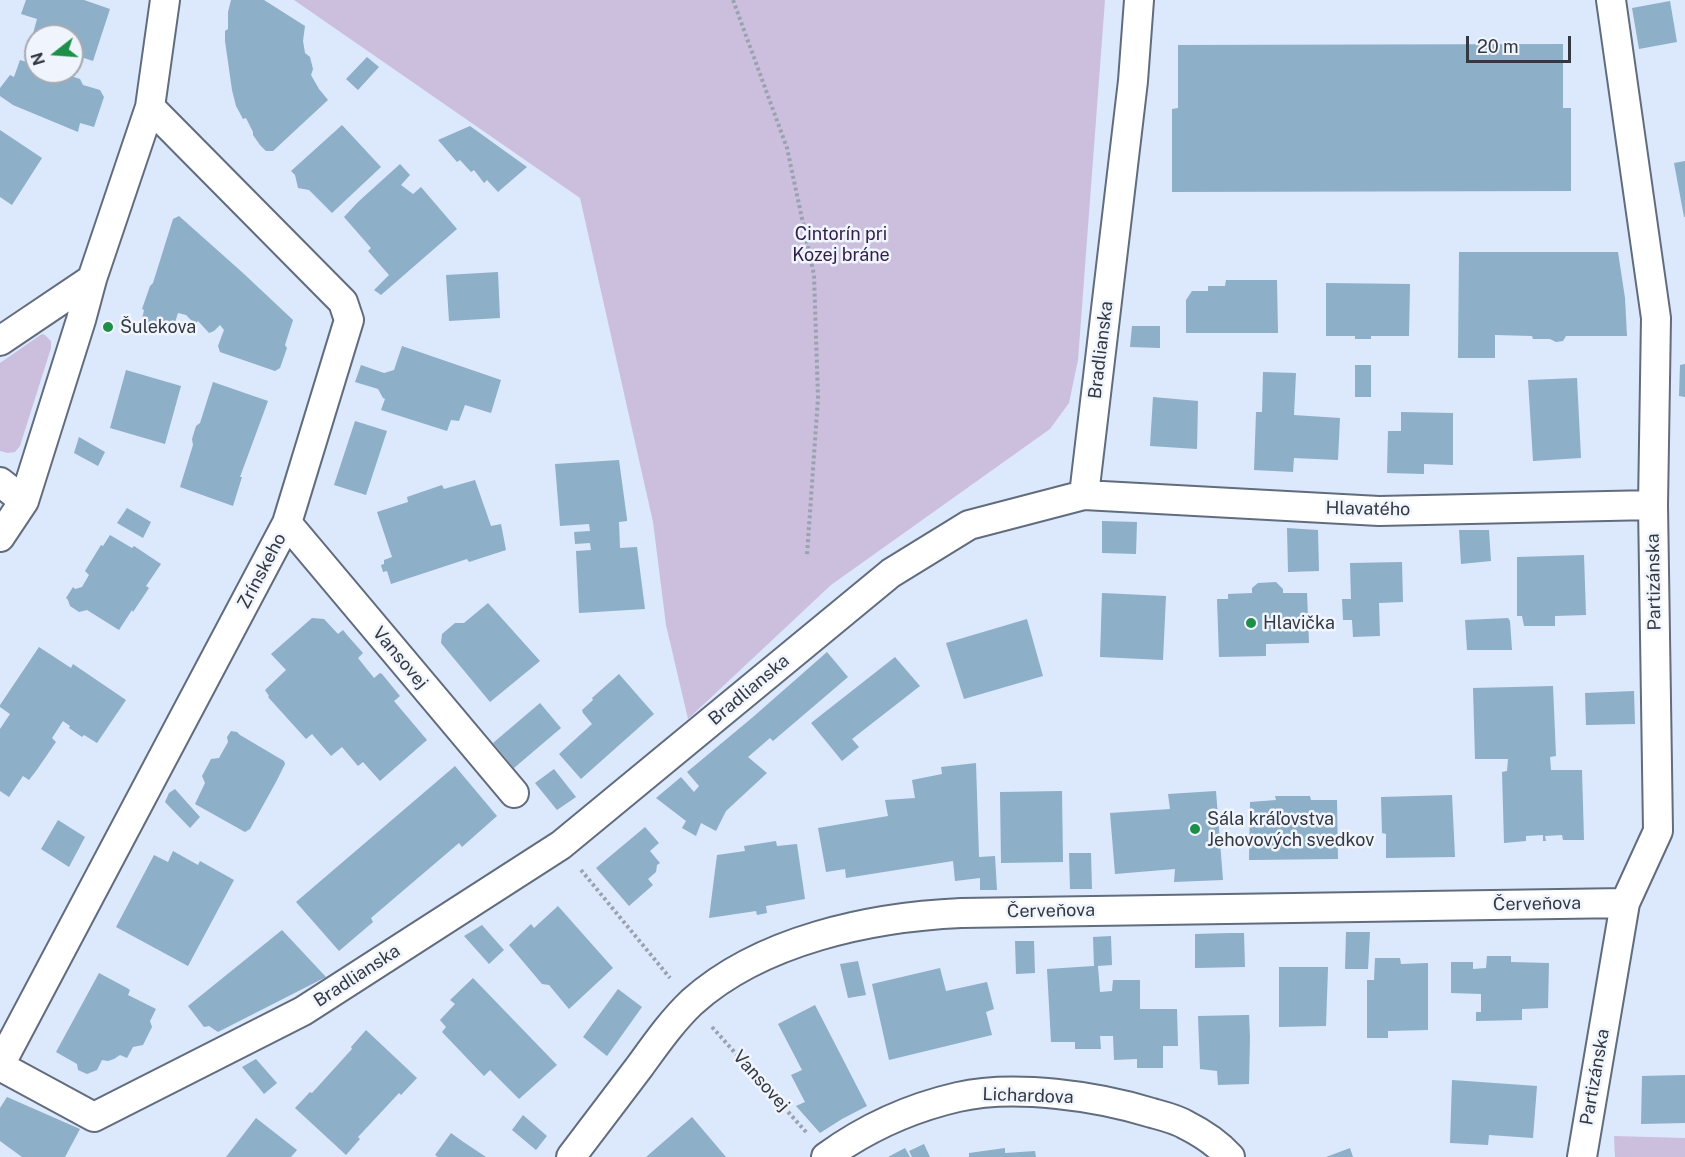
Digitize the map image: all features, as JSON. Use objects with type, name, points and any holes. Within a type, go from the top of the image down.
[{"type":"street","points":[[0,537],[24,501],[92,279],[150,107],[165,0]]},
{"type":"street","name":"Bradlianska","points":[[0,1066],[94,1117],[303,1011],[561,845],[891,573],[969,525],[1084,495],[1134,81],[1139,0]]},
{"type":"street","name":"Partizánska","points":[[1582,1157],[1625,903],[1658,831],[1653,505],[1656,318],[1611,0]]},
{"type":"street","name":"Zrínskeho","points":[[0,1066],[287,523],[349,320],[344,302],[150,107]]},
{"type":"street","points":[[0,340],[92,279]]},
{"type":"street","points":[[0,482],[24,501]]},
{"type":"street","name":"Hlavatého","points":[[1084,495],[1378,511],[1653,505]]},
{"type":"street","name":"Vansovej","points":[[287,523],[514,793]]},
{"type":"street","name":"Červeňova","points":[[571,1157],[668,1028],[691,1004],[714,985],[760,958],[790,945],[826,934],[909,916],[961,912],[1625,903]]},
{"type":"street","name":"Lichardova","points":[[826,1157],[874,1127],[907,1113],[959,1097],[993,1092],[1073,1097],[1134,1108],[1185,1124],[1214,1142],[1230,1157]]},
{"type":"path","points":[[734,0],[787,148],[814,275],[818,398],[807,555]]},
{"type":"path","points":[[581,870],[673,981]]},
{"type":"path","name":"Vansovej","points":[[706,1020],[808,1133]]},
{"type":"green space","name":"Cintorín pri Kozej bráne","points":[[294,0],[1105,0],[1078,360],[1069,403],[1050,429],[831,585],[688,719],[666,625],[653,522],[580,198]]},
{"type":"green space","points":[[42,334],[51,341],[51,348],[20,446],[15,452],[0,451],[0,363]]},
{"type":"green space","points":[[1614,1136],[1685,1138],[1685,1157],[1615,1157]]},
{"type":"building","points":[[26,0],[84,0],[110,9],[93,61],[84,58],[84,24],[36,24],[37,19],[21,14]]},
{"type":"building","points":[[231,0],[264,0],[305,26],[303,41],[305,53],[310,57],[313,69],[311,75],[328,100],[273,151],[266,151],[260,145],[246,118],[243,119],[236,106],[225,41]]},
{"type":"building","points":[[1670,1],[1677,42],[1639,49],[1632,8]]},
{"type":"building","points":[[1563,44],[1563,108],[1571,108],[1571,191],[1172,192],[1172,109],[1178,108],[1178,45]]},
{"type":"building","points":[[367,57],[379,67],[358,90],[346,79]]},
{"type":"building","points":[[20,60],[24,61],[24,84],[82,84],[100,90],[104,97],[94,127],[80,123],[78,132],[13,105],[0,96],[0,88],[10,75],[14,77]]},
{"type":"building","points":[[342,125],[381,167],[332,213],[309,190],[298,188],[295,175],[291,171]]},
{"type":"building","points":[[470,126],[527,167],[498,192],[487,180],[484,183],[474,170],[471,172],[460,160],[457,162],[438,140]]},
{"type":"building","points":[[0,130],[42,158],[12,205],[0,197]]},
{"type":"building","points":[[1685,161],[1685,217],[1684,217],[1674,163]]},
{"type":"building","points":[[400,164],[410,175],[401,185],[413,194],[421,187],[457,229],[381,295],[374,290],[389,275],[368,251],[371,248],[344,217]]},
{"type":"building","points":[[179,216],[293,320],[280,368],[275,371],[220,352],[218,346],[224,330],[220,325],[209,333],[198,321],[195,324],[186,315],[178,313],[171,335],[141,324],[144,310],[142,309],[153,283],[173,219]]},
{"type":"building","points":[[1459,252],[1618,252],[1625,298],[1627,336],[1566,336],[1563,341],[1556,342],[1550,339],[1533,339],[1532,336],[1495,335],[1495,358],[1458,358]]},
{"type":"building","points":[[498,272],[500,318],[449,321],[446,275]]},
{"type":"building","points":[[1226,280],[1277,280],[1278,333],[1186,333],[1186,300],[1192,291],[1208,291],[1208,286],[1225,286]]},
{"type":"building","points":[[1326,283],[1410,284],[1409,336],[1371,336],[1371,339],[1355,339],[1355,336],[1326,336]]},
{"type":"building","points":[[1132,326],[1160,326],[1160,348],[1130,347]]},
{"type":"building","points":[[402,346],[501,380],[491,413],[465,405],[459,421],[451,420],[447,431],[381,410],[385,399],[378,389],[355,382],[361,365],[384,373],[394,370]]},
{"type":"building","points":[[1685,364],[1685,397],[1679,396],[1680,365]]},
{"type":"building","points":[[1355,365],[1371,365],[1371,397],[1355,397]]},
{"type":"building","points":[[126,370],[181,386],[165,444],[110,428]]},
{"type":"building","points":[[1263,372],[1296,373],[1294,415],[1340,418],[1338,460],[1294,458],[1293,472],[1254,470],[1256,412],[1262,412]]},
{"type":"building","points":[[1577,378],[1581,458],[1533,461],[1528,380]]},
{"type":"building","points":[[213,382],[268,401],[240,477],[242,477],[233,506],[180,487],[193,445],[192,439],[196,426],[200,423]]},
{"type":"building","points":[[1153,397],[1198,401],[1197,449],[1150,446]]},
{"type":"building","points":[[1401,412],[1453,413],[1453,465],[1424,464],[1424,474],[1387,473],[1388,431],[1401,431]]},
{"type":"building","points":[[355,421],[387,431],[366,495],[334,485]]},
{"type":"building","points":[[79,437],[105,452],[98,466],[74,453]]},
{"type":"building","points":[[619,460],[627,519],[627,521],[619,522],[620,548],[637,547],[645,609],[579,613],[576,551],[591,550],[590,543],[575,544],[574,532],[590,531],[589,524],[560,526],[555,464]]},
{"type":"building","points":[[475,480],[491,526],[501,524],[506,550],[469,562],[467,559],[391,584],[387,571],[383,572],[381,565],[384,564],[384,560],[392,557],[377,512],[408,502],[407,497],[442,485],[444,489]]},
{"type":"building","points":[[127,508],[151,522],[143,538],[117,523]]},
{"type":"building","points":[[1102,521],[1137,522],[1136,554],[1102,553]]},
{"type":"building","points":[[1287,528],[1318,530],[1319,571],[1288,572]]},
{"type":"building","points":[[1459,530],[1489,530],[1491,561],[1461,564]]},
{"type":"building","points":[[110,535],[132,548],[134,546],[161,564],[146,586],[149,588],[119,630],[87,610],[79,612],[70,606],[66,598],[73,587],[75,589],[82,587],[89,575],[85,571]]},
{"type":"building","points":[[1584,555],[1586,615],[1555,616],[1555,626],[1524,626],[1522,616],[1517,616],[1517,557]]},
{"type":"building","points":[[1402,562],[1403,602],[1379,603],[1380,636],[1353,637],[1352,620],[1343,620],[1342,599],[1351,599],[1350,563]]},
{"type":"building","points":[[1276,582],[1283,589],[1283,593],[1307,593],[1309,643],[1266,644],[1266,656],[1219,657],[1217,599],[1228,599],[1228,594],[1252,593],[1252,588],[1258,583]]},
{"type":"building","points":[[1102,593],[1166,596],[1163,660],[1100,657]]},
{"type":"building","points":[[488,603],[540,661],[490,702],[441,643],[442,634],[455,623],[464,623]]},
{"type":"building","points":[[312,618],[324,619],[338,634],[343,630],[363,653],[358,658],[374,678],[382,674],[400,696],[394,701],[427,740],[380,781],[363,762],[358,766],[342,747],[331,756],[312,734],[306,739],[268,697],[265,690],[286,670],[271,654]]},
{"type":"building","points":[[1508,618],[1512,650],[1467,650],[1465,620]]},
{"type":"building","points":[[1027,619],[1043,676],[964,699],[946,643]]},
{"type":"building","points":[[39,647],[71,668],[73,664],[126,700],[97,743],[84,735],[82,737],[63,721],[52,738],[56,742],[36,771],[29,780],[23,776],[9,797],[0,791],[0,729],[10,714],[0,705]]},
{"type":"building","points":[[827,652],[848,677],[773,741],[770,738],[748,757],[767,773],[726,811],[716,831],[701,823],[696,836],[682,828],[686,821],[656,798],[681,777],[694,792],[699,786],[687,772]]},
{"type":"building","points":[[895,657],[920,686],[852,739],[859,747],[842,761],[811,723]]},
{"type":"building","points":[[619,674],[654,714],[581,779],[559,754],[592,724],[582,710]]},
{"type":"building","points":[[1553,686],[1556,756],[1550,757],[1551,770],[1582,770],[1584,840],[1563,840],[1562,835],[1545,836],[1546,841],[1543,841],[1543,835],[1526,836],[1526,841],[1504,843],[1502,772],[1507,771],[1508,759],[1475,759],[1473,688]]},
{"type":"building","points":[[1634,691],[1635,724],[1586,725],[1585,693]]},
{"type":"building","points":[[540,703],[561,728],[514,768],[493,743]]},
{"type":"building","points":[[231,731],[237,732],[284,761],[285,764],[250,829],[245,832],[195,804],[205,783],[202,776],[211,759],[219,758]]},
{"type":"building","points":[[976,763],[979,857],[995,856],[997,890],[980,890],[980,878],[955,881],[953,861],[846,878],[845,869],[826,872],[818,828],[888,816],[885,800],[915,798],[912,780],[942,774],[941,767]]},
{"type":"building","points":[[455,766],[497,816],[462,847],[459,843],[371,918],[373,922],[339,951],[296,902]]},
{"type":"building","points":[[554,769],[576,797],[557,810],[535,783]]},
{"type":"building","points":[[175,789],[200,817],[190,828],[165,802],[169,793]]},
{"type":"building","points":[[1062,791],[1063,862],[1001,863],[1000,792]]},
{"type":"building","points":[[1216,791],[1223,880],[1174,882],[1175,869],[1115,874],[1110,813],[1170,809],[1168,794]]},
{"type":"building","points":[[1452,795],[1455,857],[1386,858],[1386,834],[1382,833],[1381,797]]},
{"type":"building","points":[[1275,796],[1310,796],[1311,800],[1337,800],[1338,859],[1249,860],[1250,802],[1276,800]]},
{"type":"building","points":[[58,820],[85,837],[69,867],[41,849]]},
{"type":"building","points":[[645,827],[659,843],[650,851],[660,863],[657,865],[656,872],[648,879],[653,885],[629,906],[596,868]]},
{"type":"building","points":[[776,841],[777,846],[797,844],[805,899],[766,906],[767,913],[757,915],[756,911],[709,918],[717,855],[745,851],[744,846]]},
{"type":"building","points":[[173,851],[198,865],[200,861],[234,880],[188,966],[116,927],[154,855],[168,862]]},
{"type":"building","points":[[1069,853],[1091,853],[1092,889],[1070,889]]},
{"type":"building","points":[[558,906],[613,968],[569,1009],[549,985],[542,984],[509,945],[531,924],[534,928]]},
{"type":"building","points":[[482,925],[504,950],[489,964],[464,936]]},
{"type":"building","points":[[282,930],[326,977],[218,1032],[209,1026],[204,1027],[188,1006]]},
{"type":"building","points":[[1346,932],[1370,932],[1368,969],[1345,969]]},
{"type":"building","points":[[1244,933],[1245,967],[1195,968],[1195,934]]},
{"type":"building","points":[[1111,936],[1112,965],[1098,966],[1100,992],[1112,991],[1113,980],[1140,980],[1140,1009],[1177,1009],[1178,1046],[1163,1046],[1163,1068],[1137,1068],[1137,1059],[1114,1060],[1113,1036],[1100,1036],[1101,1049],[1075,1049],[1075,1042],[1051,1042],[1047,969],[1094,966],[1093,937]]},
{"type":"building","points":[[1015,941],[1034,941],[1035,973],[1016,974]]},
{"type":"building","points":[[1487,956],[1511,956],[1511,962],[1549,963],[1548,1008],[1522,1009],[1522,1020],[1476,1021],[1476,1012],[1481,1012],[1481,994],[1451,993],[1451,962],[1473,962],[1473,969],[1486,968]]},
{"type":"building","points":[[1375,958],[1400,958],[1401,964],[1428,963],[1428,1030],[1388,1031],[1388,1038],[1367,1038],[1367,980],[1374,980]]},
{"type":"building","points":[[858,961],[866,995],[848,998],[840,964]]},
{"type":"building","points":[[1279,967],[1328,967],[1326,1026],[1279,1027]]},
{"type":"building","points":[[940,968],[946,991],[987,982],[994,1009],[986,1012],[992,1035],[889,1060],[872,984]]},
{"type":"building","points":[[99,973],[130,990],[128,995],[156,1009],[150,1021],[152,1027],[143,1045],[133,1047],[127,1058],[120,1055],[108,1061],[102,1060],[97,1070],[87,1074],[78,1070],[77,1064],[56,1052]]},
{"type":"building","points":[[473,978],[557,1065],[519,1099],[490,1070],[484,1076],[442,1032],[446,1027],[440,1020],[455,1004],[450,1000]]},
{"type":"building","points":[[618,989],[642,1007],[607,1056],[583,1037]]},
{"type":"building","points":[[815,1005],[867,1106],[820,1133],[796,1106],[805,1102],[791,1075],[802,1070],[778,1024]]},
{"type":"building","points":[[1249,1015],[1249,1084],[1218,1085],[1217,1071],[1200,1069],[1198,1016]]},
{"type":"building","points":[[366,1030],[417,1078],[401,1095],[399,1093],[358,1137],[360,1139],[346,1155],[295,1108],[310,1092],[312,1093]]},
{"type":"building","points":[[256,1059],[277,1083],[264,1094],[242,1067]]},
{"type":"building","points":[[1685,1075],[1685,1123],[1641,1124],[1642,1076]]},
{"type":"building","points":[[1452,1080],[1537,1086],[1533,1138],[1489,1135],[1488,1145],[1450,1143]]},
{"type":"building","points":[[7,1097],[80,1129],[65,1157],[22,1157],[0,1141],[0,1108]]},
{"type":"building","points":[[523,1115],[547,1136],[536,1150],[512,1130]]},
{"type":"building","points":[[692,1117],[726,1157],[646,1157]]},
{"type":"building","points":[[256,1118],[297,1150],[291,1157],[226,1157]]},
{"type":"building","points":[[451,1133],[486,1157],[438,1157],[435,1155]]},
{"type":"building","points":[[924,1144],[930,1157],[912,1157],[909,1151]]},
{"type":"building","points":[[905,1148],[910,1157],[888,1157]]},
{"type":"building","points":[[1005,1148],[1005,1153],[1035,1151],[1036,1157],[969,1157],[969,1153]]},
{"type":"building","points":[[1350,1148],[1353,1157],[1326,1157]]},
{"type":"place","name":"Šulekova","points":[[108,327]]},
{"type":"place","name":"Hlavička","points":[[1251,623]]},
{"type":"place","name":"Sála kráľovstva Jehovových svedkov","points":[[1195,829]]}]
